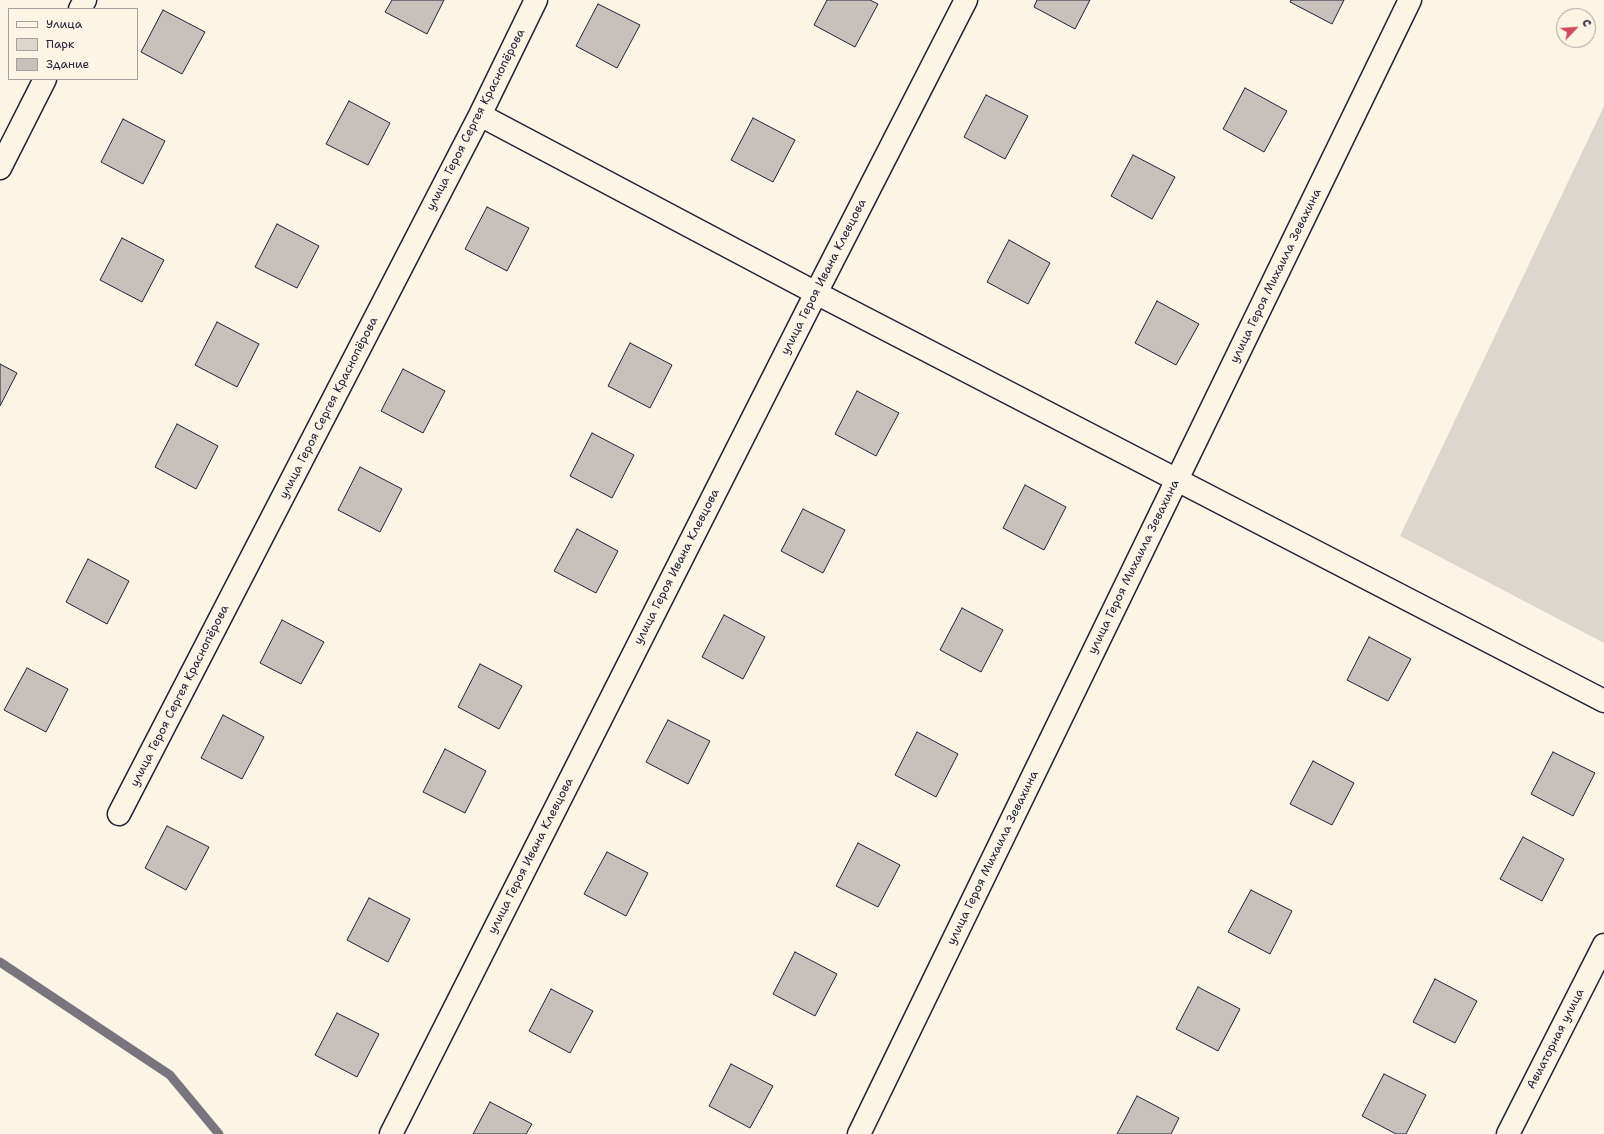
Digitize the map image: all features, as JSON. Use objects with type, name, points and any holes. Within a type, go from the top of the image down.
[{"type":"street","name":"улица Героя Сергея Краснопёрова","points":[[119,814],[480,115],[536,0]]},
{"type":"street","name":"улица Героя Ивана Клевцова","points":[[391,1134],[816,293],[966,0]]},
{"type":"street","name":"улица Героя Михаила Зевахина","points":[[859,1134],[1410,0]]},
{"type":"street","points":[[0,168],[44,80]]},
{"type":"street","points":[[480,115],[816,293],[1604,701]]},
{"type":"street","name":"Авиаторная улица","points":[[1508,1134],[1604,945]]},
{"type":"green space","points":[[1604,106],[1604,643],[1400,536]]},
{"type":"building","points":[[392,0],[444,0],[427,34],[385,12]]},
{"type":"building","points":[[827,0],[870,0],[878,4],[855,47],[814,25]]},
{"type":"building","points":[[1037,0],[1090,0],[1075,29],[1034,7]]},
{"type":"building","points":[[1291,0],[1344,0],[1332,24],[1290,2]]},
{"type":"building","points":[[598,4],[640,25],[617,68],[576,46]]},
{"type":"building","points":[[163,10],[205,32],[182,74],[141,52]]},
{"type":"building","points":[[1245,88],[1287,111],[1264,152],[1223,129]]},
{"type":"building","points":[[986,95],[1028,116],[1005,159],[964,137]]},
{"type":"building","points":[[349,101],[390,123],[368,165],[326,144]]},
{"type":"building","points":[[753,118],[795,140],[773,182],[731,160]]},
{"type":"building","points":[[123,119],[165,141],[143,184],[101,162]]},
{"type":"building","points":[[1133,155],[1175,177],[1152,219],[1111,196]]},
{"type":"building","points":[[487,207],[529,228],[507,271],[465,249]]},
{"type":"building","points":[[277,224],[319,246],[297,288],[255,267]]},
{"type":"building","points":[[122,238],[164,260],[142,302],[100,280]]},
{"type":"building","points":[[1009,240],[1050,263],[1028,304],[987,282]]},
{"type":"building","points":[[1157,301],[1199,324],[1176,365],[1135,343]]},
{"type":"building","points":[[217,322],[259,344],[237,387],[195,365]]},
{"type":"building","points":[[630,343],[672,365],[650,408],[608,386]]},
{"type":"building","points":[[0,364],[17,373],[0,406]]},
{"type":"building","points":[[403,369],[445,391],[423,433],[381,411]]},
{"type":"building","points":[[857,391],[899,413],[876,456],[835,434]]},
{"type":"building","points":[[177,424],[218,446],[196,489],[155,467]]},
{"type":"building","points":[[592,433],[634,455],[612,498],[570,476]]},
{"type":"building","points":[[360,467],[402,489],[380,532],[338,510]]},
{"type":"building","points":[[1025,485],[1066,507],[1044,550],[1003,528]]},
{"type":"building","points":[[803,509],[845,530],[823,573],[781,551]]},
{"type":"building","points":[[577,529],[618,551],[596,593],[554,571]]},
{"type":"building","points":[[88,559],[129,581],[107,624],[66,602]]},
{"type":"building","points":[[962,608],[1003,630],[981,672],[940,650]]},
{"type":"building","points":[[724,615],[765,637],[743,679],[702,657]]},
{"type":"building","points":[[282,620],[324,642],[301,684],[260,663]]},
{"type":"building","points":[[1369,637],[1411,659],[1388,701],[1347,680]]},
{"type":"building","points":[[480,664],[522,686],[499,729],[458,707]]},
{"type":"building","points":[[27,668],[68,689],[46,732],[4,710]]},
{"type":"building","points":[[223,715],[264,737],[242,779],[201,758]]},
{"type":"building","points":[[668,720],[710,741],[688,784],[646,762]]},
{"type":"building","points":[[917,732],[958,754],[936,797],[895,775]]},
{"type":"building","points":[[445,749],[486,771],[465,813],[423,792]]},
{"type":"building","points":[[1553,752],[1595,773],[1573,816],[1531,794]]},
{"type":"building","points":[[1313,761],[1354,783],[1332,825],[1290,804]]},
{"type":"building","points":[[167,826],[209,847],[186,890],[145,868]]},
{"type":"building","points":[[1523,837],[1564,859],[1542,901],[1500,879]]},
{"type":"building","points":[[858,843],[900,865],[878,907],[836,886]]},
{"type":"building","points":[[607,852],[648,873],[626,916],[584,894]]},
{"type":"building","points":[[1251,890],[1292,911],[1270,954],[1228,932]]},
{"type":"building","points":[[369,898],[410,919],[388,962],[347,940]]},
{"type":"building","points":[[795,952],[837,974],[815,1016],[773,994]]},
{"type":"building","points":[[1435,979],[1477,1001],[1455,1043],[1413,1022]]},
{"type":"building","points":[[1198,987],[1240,1009],[1218,1051],[1176,1029]]},
{"type":"building","points":[[551,989],[593,1011],[570,1053],[529,1031]]},
{"type":"building","points":[[337,1013],[379,1034],[357,1077],[315,1055]]},
{"type":"building","points":[[731,1064],[773,1086],[750,1128],[709,1106]]},
{"type":"building","points":[[1384,1074],[1426,1095],[1406,1134],[1396,1134],[1362,1116]]},
{"type":"building","points":[[1137,1096],[1179,1118],[1171,1134],[1117,1134]]},
{"type":"building","points":[[490,1102],[532,1124],[526,1134],[473,1134]]},
{"type":"waterway","points":[[0,962],[170,1075],[219,1134]]}]
